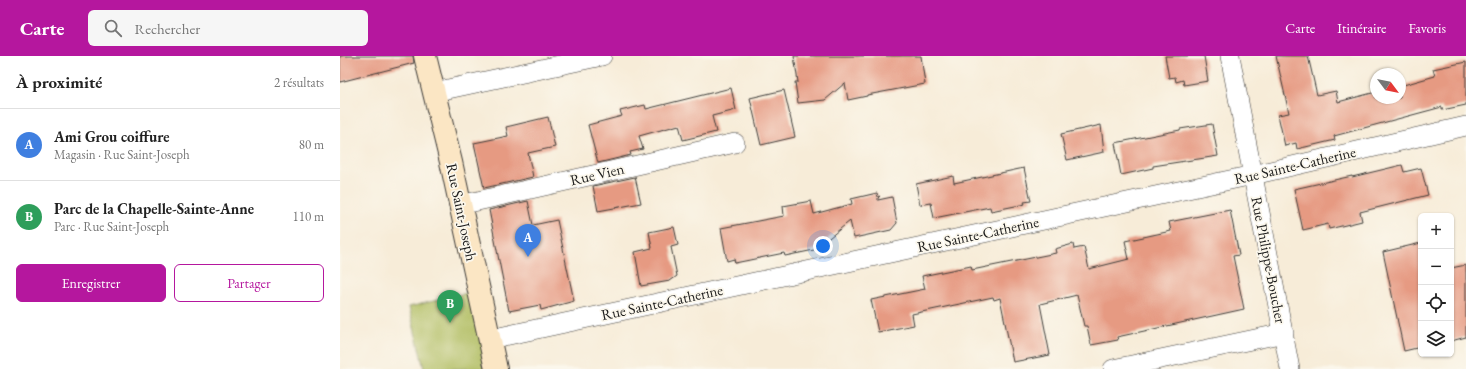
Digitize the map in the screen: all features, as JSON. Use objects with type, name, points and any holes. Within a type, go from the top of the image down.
[{"type":"street","name":"Rue Saint-Joseph","points":[[425,56],[496,369]]},
{"type":"street","points":[[434,92],[602,56]]},
{"type":"street","name":"Rue Philippe-Boucher","points":[[1230,56],[1290,369]]},
{"type":"street","name":"Rue Sainte-Catherine","points":[[490,339],[1253,175],[1466,126]]},
{"type":"street","name":"Rue Vien","points":[[460,205],[735,143]]},
{"type":"street","points":[[1113,369],[1284,333]]},
{"type":"green space","points":[[479,290],[496,369],[424,369],[409,307]]},
{"type":"building","points":[[340,56],[413,56],[414,63],[340,82]]},
{"type":"building","points":[[794,56],[921,56],[925,84],[848,100],[845,83],[825,100],[798,103],[795,82],[798,82]]},
{"type":"building","points":[[1165,56],[1204,56],[1208,81],[1184,85],[1183,80],[1176,82],[1175,77],[1169,78]]},
{"type":"building","points":[[1276,56],[1308,56],[1317,95],[1336,91],[1338,102],[1370,94],[1370,104],[1406,104],[1406,84],[1435,76],[1433,69],[1466,62],[1466,105],[1442,110],[1442,107],[1334,136],[1335,140],[1297,149],[1296,143],[1285,146],[1278,115],[1289,113]]},
{"type":"building","points":[[731,88],[736,110],[712,116],[716,132],[683,140],[679,125],[639,136],[643,149],[630,152],[631,155],[598,163],[588,125],[622,116],[620,111],[645,105],[646,109]]},
{"type":"building","points":[[784,90],[795,137],[761,145],[750,98]]},
{"type":"building","points":[[548,117],[555,147],[528,153],[533,177],[484,188],[474,143],[508,136],[506,127]]},
{"type":"building","points":[[1212,124],[1218,156],[1153,166],[1153,168],[1121,175],[1115,143],[1180,129]]},
{"type":"building","points":[[1101,125],[1104,152],[1067,160],[1061,134]]},
{"type":"building","points":[[1402,165],[1404,172],[1421,168],[1428,195],[1360,212],[1362,221],[1329,229],[1328,224],[1303,230],[1294,189]]},
{"type":"building","points":[[1024,168],[1031,201],[1024,202],[1025,204],[991,211],[990,207],[934,218],[931,203],[920,205],[916,184],[953,176],[954,183]]},
{"type":"building","points":[[635,177],[641,203],[598,211],[593,186]]},
{"type":"building","points":[[877,193],[878,197],[880,196],[878,200],[892,197],[897,223],[891,230],[854,238],[850,221],[814,250],[785,256],[784,253],[735,263],[734,259],[727,261],[721,228],[784,216],[783,206],[811,201],[814,214],[852,204],[851,199]]},
{"type":"building","points":[[528,201],[533,225],[557,220],[574,301],[541,310],[540,305],[509,311],[489,210]]},
{"type":"building","points":[[1230,210],[1239,255],[1233,256],[1244,309],[1117,337],[1118,340],[1091,345],[1087,326],[1084,326],[1077,295],[1040,304],[1050,355],[1013,362],[1000,298],[994,300],[993,297],[912,314],[914,325],[878,332],[871,300],[925,289],[922,276],[971,266],[972,270],[1056,253],[1055,249],[1073,244],[1074,249],[1084,247],[1089,269],[1129,259],[1125,241],[1171,231],[1169,222]]},
{"type":"building","points":[[674,227],[678,245],[671,247],[677,276],[670,281],[641,286],[635,252],[652,248],[649,232]]},
{"type":"building","points":[[1418,244],[1418,348],[1404,351],[1383,252]]},
{"type":"building","points":[[1466,265],[1466,337],[1454,340],[1454,285],[1454,267]]},
{"type":"place","name":"Ami Grou coiffure","points":[[528,257]]},
{"type":"place","name":"Parc de la Chapelle-Sainte-Anne","points":[[450,323]]}]
